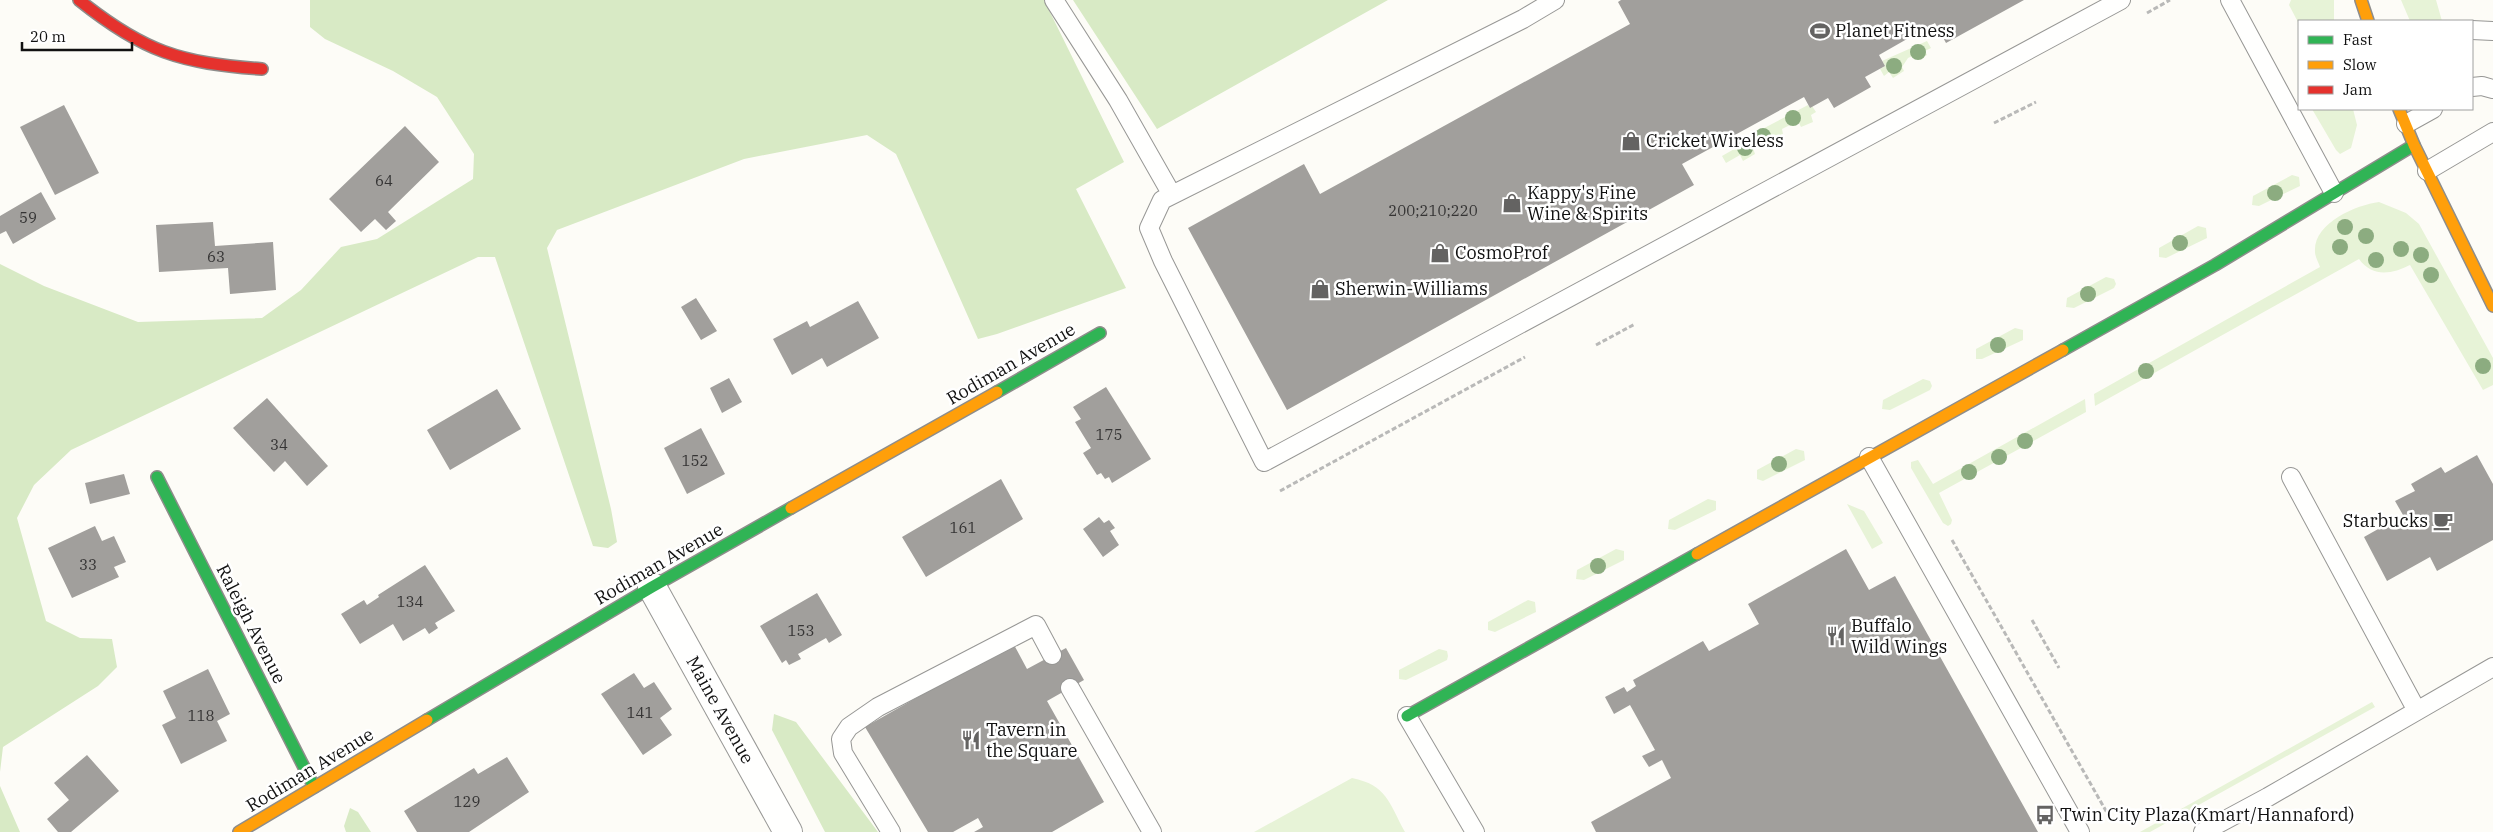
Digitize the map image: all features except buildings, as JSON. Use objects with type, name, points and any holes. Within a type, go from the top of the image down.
[{"type":"street","points":[[79,0],[128,37],[162,54],[199,63],[262,69]]},
{"type":"street","points":[[2361,0],[2368,20]]},
{"type":"street","points":[[2403,116],[2414,145],[2493,306]]},
{"type":"street","points":[[1407,716],[2215,264],[2414,145]]},
{"type":"street","name":"Rodiman Avenue","points":[[239,832],[652,587],[1100,333]]},
{"type":"street","name":"Raleigh Avenue","points":[[157,477],[314,788]]},
{"type":"street","name":"Maine Avenue","points":[[652,587],[788,832]]},
{"type":"lane","points":[[1054,0],[1118,100],[1172,195]]},
{"type":"lane","points":[[1556,0],[1523,19],[1162,200],[1149,228],[1163,261],[1264,462],[2121,0]]},
{"type":"lane","points":[[2230,0],[2334,193]]},
{"type":"lane","points":[[2473,30],[2493,31]]},
{"type":"lane","points":[[2473,88],[2482,86],[2493,90]]},
{"type":"lane","points":[[2403,116],[2429,110]]},
{"type":"lane","points":[[2427,171],[2493,132]]},
{"type":"lane","points":[[1870,457],[2080,832]]},
{"type":"lane","points":[[2290,477],[2417,711]]},
{"type":"lane","points":[[891,832],[843,754],[841,739],[849,727],[878,707],[1036,625],[1052,655]]},
{"type":"lane","points":[[2203,832],[2268,797],[2493,667]]},
{"type":"lane","points":[[1070,688],[1152,832]]},
{"type":"lane","points":[[1407,716],[1475,832]]},
{"type":"path","points":[[1994,123],[2036,102]]},
{"type":"path","points":[[1596,346],[1635,324]]},
{"type":"path","points":[[1952,540],[2110,818]]},
{"type":"path","points":[[2032,620],[2059,668]]},
{"type":"green space","points":[[310,0],[1044,0],[1124,162],[1076,189],[1126,288],[978,339],[896,154],[867,135],[744,159],[557,230],[547,248],[611,509],[617,542],[608,548],[593,546],[495,257],[478,257],[71,450],[34,485],[17,518],[46,621],[80,638],[112,639],[117,667],[98,686],[3,747],[0,772],[0,264],[44,286],[138,322],[262,318],[301,290],[341,247],[377,239],[473,179],[474,154],[437,97],[393,71],[325,39],[310,27]]},
{"type":"green space","points":[[1073,0],[1388,0],[1157,129]]},
{"type":"green space","points":[[2291,0],[2334,0],[2334,20],[2298,20],[2298,22],[2289,5]]},
{"type":"green space","points":[[2401,0],[2436,0],[2442,20],[2410,20]]},
{"type":"green space","points":[[1927,41],[1931,48],[1925,51],[1927,55],[1918,60],[1915,55],[1908,58],[1902,67],[1904,71],[1893,78],[1889,72],[1884,76],[1880,69],[1885,66],[1882,61]]},
{"type":"green space","points":[[1808,105],[1810,108],[1812,106],[1816,112],[1811,115],[1813,122],[1801,127],[1798,121],[1782,129],[1783,134],[1753,148],[1755,154],[1743,161],[1740,155],[1726,163],[1722,156],[1736,148],[1734,144]]},
{"type":"green space","points":[[2313,110],[2353,110],[2357,125],[2351,148],[2340,154]]},
{"type":"green space","points":[[2292,175],[2299,177],[2300,186],[2259,206],[2252,205],[2253,196]]},
{"type":"green space","points":[[2379,202],[2406,213],[2419,224],[2493,358],[2493,385],[2483,390],[2410,265],[2396,271],[2377,272],[2364,265],[2359,259],[2095,406],[2094,394],[2320,267],[2315,254],[2316,242],[2328,224],[2348,211]]},
{"type":"green space","points":[[2198,226],[2206,228],[2207,238],[2166,258],[2159,257],[2159,248]]},
{"type":"green space","points":[[2106,277],[2114,279],[2116,284],[2114,288],[2074,308],[2066,307],[2067,298]]},
{"type":"green space","points":[[2015,328],[2023,330],[2023,340],[1982,359],[1976,359],[1976,349]]},
{"type":"green space","points":[[1923,379],[1930,381],[1932,386],[1930,390],[1890,410],[1882,409],[1883,400]]},
{"type":"green space","points":[[2085,399],[2086,412],[1939,493],[1952,520],[1948,526],[1943,523],[1911,468],[1911,462],[1918,460],[1933,484]]},
{"type":"green space","points":[[1796,449],[1804,451],[1805,460],[1763,481],[1757,479],[1757,470]]},
{"type":"green space","points":[[1708,499],[1716,501],[1716,510],[1675,530],[1668,529],[1669,520]]},
{"type":"green space","points":[[1847,504],[1864,511],[1883,543],[1872,549]]},
{"type":"green space","points":[[1616,549],[1624,551],[1624,560],[1584,580],[1576,579],[1577,570]]},
{"type":"green space","points":[[1528,600],[1535,602],[1536,612],[1495,632],[1488,630],[1488,622]]},
{"type":"green space","points":[[1439,649],[1447,651],[1447,660],[1406,680],[1399,679],[1399,670]]},
{"type":"green space","points":[[2372,702],[2375,707],[2150,832],[2140,832]]},
{"type":"green space","points":[[774,714],[796,722],[878,832],[825,832],[772,730]]},
{"type":"green space","points":[[1352,778],[1373,785],[1386,797],[1405,832],[1254,832]]},
{"type":"green space","points":[[0,786],[20,832],[0,832]]},
{"type":"green space","points":[[350,808],[358,812],[371,832],[346,832],[344,826]]},
{"type":"traffic: fast","points":[[2063,350],[2215,265],[2414,145]]},
{"type":"traffic: fast","points":[[997,392],[1100,333]]},
{"type":"traffic: fast","points":[[157,477],[314,787]]},
{"type":"traffic: fast","points":[[427,720],[652,587],[791,508]]},
{"type":"traffic: fast","points":[[1407,716],[1697,554]]},
{"type":"traffic: slow","points":[[2361,0],[2368,20]]},
{"type":"traffic: slow","points":[[2399,110],[2414,145],[2493,306]]},
{"type":"traffic: slow","points":[[1697,554],[2063,350]]},
{"type":"traffic: slow","points":[[791,508],[997,392]]},
{"type":"traffic: slow","points":[[239,832],[427,720]]},
{"type":"traffic: jam","points":[[79,0],[123,32],[164,52],[208,63],[262,69]]},
{"type":"place","name":"Planet Fitness","points":[[1820,31]]},
{"type":"place","name":"Cricket Wireless","points":[[1631,141]]},
{"type":"place","name":"Kappy's Fine Wine & Spirits","points":[[1512,203]]},
{"type":"place","name":"CosmoProf","points":[[1440,253]]},
{"type":"place","name":"Sherwin-Williams","points":[[1320,289]]},
{"type":"place","name":"Starbucks","points":[[2443,521]]},
{"type":"place","name":"Buffalo Wild Wings","points":[[1836,636]]},
{"type":"place","name":"Tavern in the Square","points":[[971,740]]},
{"type":"place","name":"Twin City Plaza(Kmart/Hannaford)","points":[[2045,815]]}]
